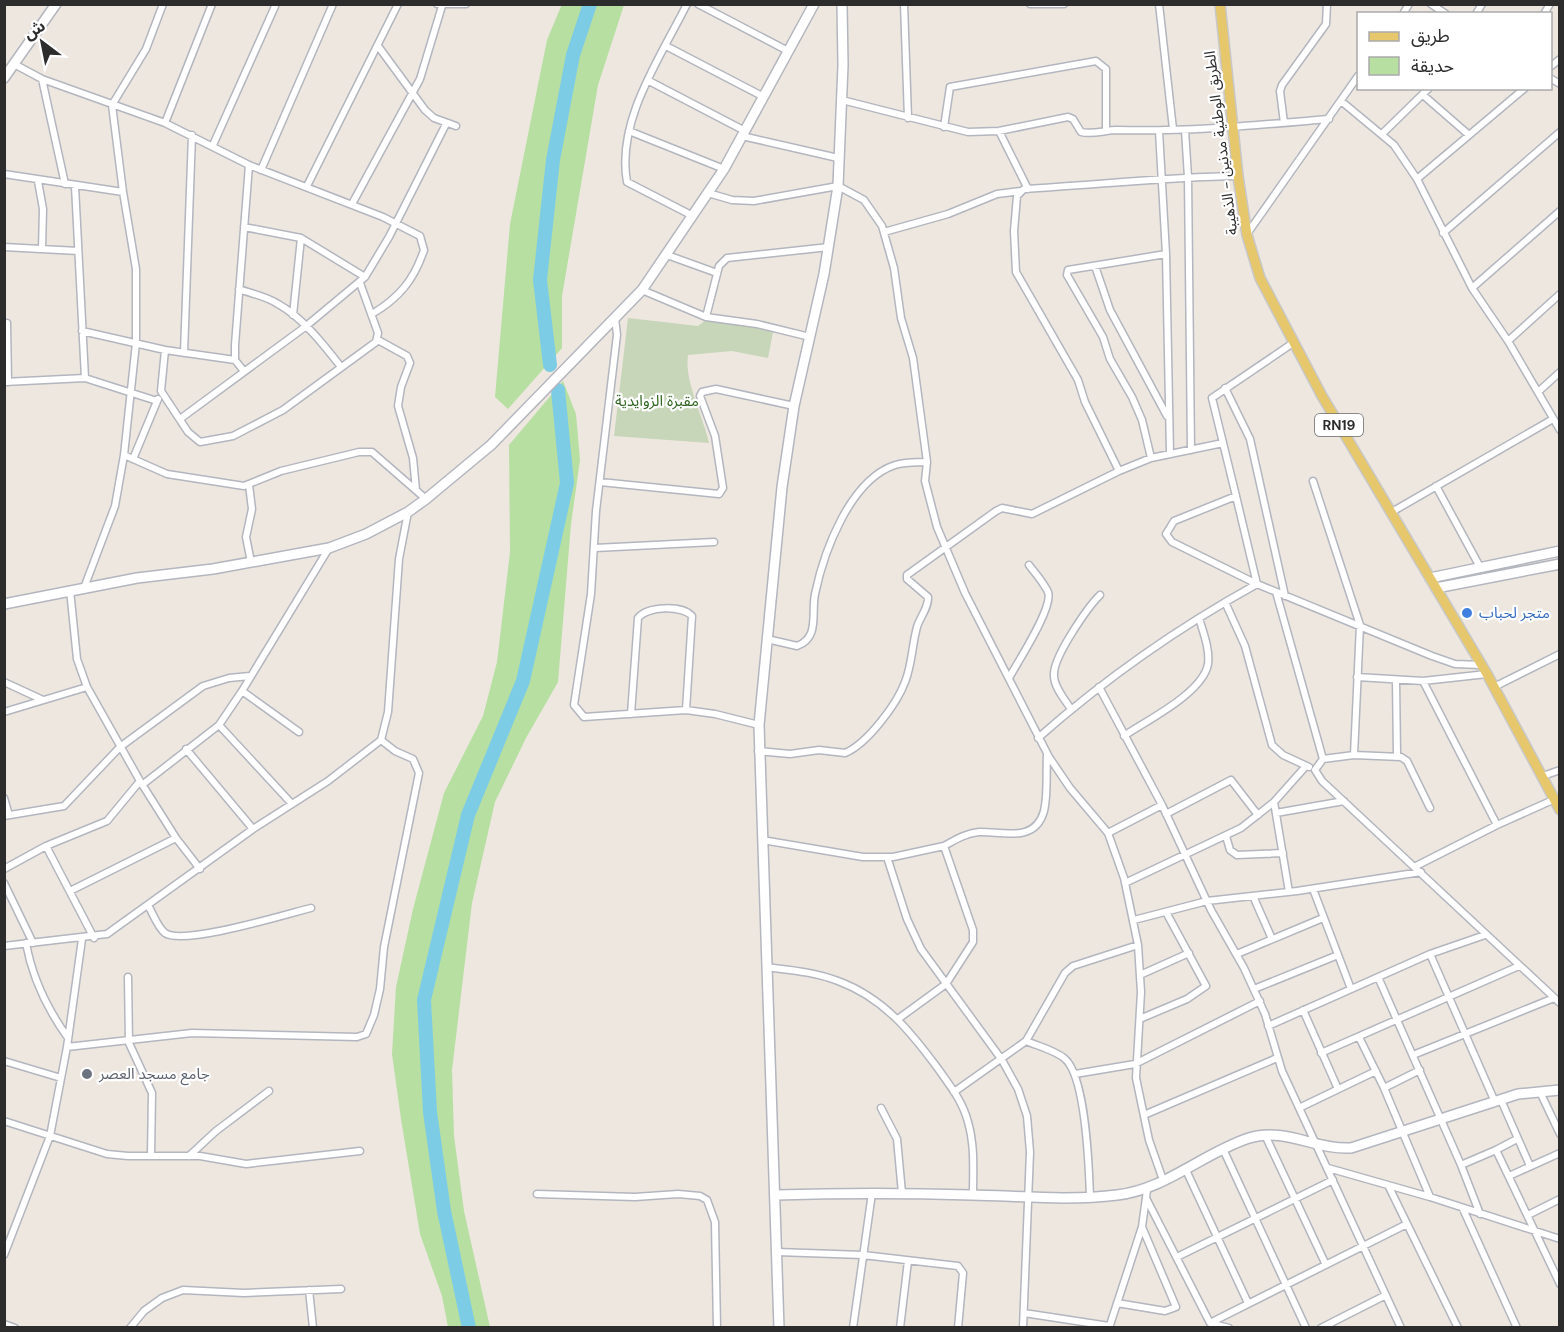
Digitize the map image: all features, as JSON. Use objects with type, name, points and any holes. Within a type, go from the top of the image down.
[{"type":"main road","name":"الطريق الوطنية مدنين - الذهيبة","points":[[1220,4],[1238,176],[1247,235],[1260,278],[1293,343],[1390,513],[1487,674],[1560,810]]},
{"type":"street","points":[[5,75],[56,4]]},
{"type":"street","points":[[84,588],[111,521],[124,455],[136,343],[136,269],[112,105],[146,49],[163,4]]},
{"type":"street","points":[[165,123],[212,4]]},
{"type":"street","points":[[213,145],[276,4]]},
{"type":"street","points":[[261,170],[333,4]]},
{"type":"street","points":[[308,186],[398,4]]},
{"type":"street","points":[[352,204],[389,133],[413,94],[426,64],[439,5],[466,4]]},
{"type":"street","points":[[687,4],[649,81],[629,130],[624,154],[627,183],[693,216]]},
{"type":"street","points":[[698,4],[788,51]]},
{"type":"street","points":[[4,604],[70,590],[329,548],[366,534],[408,512],[426,499],[491,445],[642,290],[724,169],[813,4]]},
{"type":"street","points":[[779,1328],[776,1195],[758,751],[759,725],[782,487],[794,406],[829,247],[838,186],[842,100],[842,4]]},
{"type":"street","points":[[904,4],[908,118]]},
{"type":"street","points":[[1030,4],[1064,4]]},
{"type":"street","points":[[1159,4],[1173,129]]},
{"type":"street","points":[[1284,123],[1280,91],[1282,85],[1326,24],[1327,4]]},
{"type":"street","points":[[378,46],[413,94],[434,118],[456,126]]},
{"type":"street","points":[[666,46],[764,97]]},
{"type":"street","points":[[944,127],[950,87],[1096,61],[1106,69],[1106,129]]},
{"type":"street","points":[[14,64],[42,79],[165,123],[249,165],[352,204],[420,236],[424,250],[408,285],[398,297],[372,314]]},
{"type":"street","points":[[42,79],[65,184]]},
{"type":"street","points":[[1247,235],[1357,79]]},
{"type":"street","points":[[649,81],[743,134],[838,158]]},
{"type":"street","points":[[1382,134],[1427,90]]},
{"type":"street","points":[[1417,179],[1523,90]]},
{"type":"street","points":[[1423,95],[1469,135]]},
{"type":"street","points":[[842,100],[968,132],[999,130],[1068,117],[1073,119],[1081,132],[1106,129],[1185,130],[1329,119]]},
{"type":"street","points":[[1341,101],[1394,145],[1417,179],[1472,288],[1508,341],[1560,429]]},
{"type":"street","points":[[180,419],[360,283],[396,223],[446,124]]},
{"type":"street","points":[[629,130],[724,169]]},
{"type":"street","points":[[999,130],[1024,190]]},
{"type":"street","points":[[1185,130],[1188,177],[1191,450]]},
{"type":"street","points":[[1159,131],[1167,254],[1170,453]]},
{"type":"street","points":[[1443,233],[1560,132]]},
{"type":"street","points":[[184,353],[192,135]]},
{"type":"street","points":[[243,370],[235,360],[238,289],[249,165]]},
{"type":"street","points":[[4,174],[38,181],[123,192]]},
{"type":"street","points":[[884,232],[948,214],[997,194],[1163,178],[1238,176]]},
{"type":"street","points":[[38,181],[43,209],[42,249]]},
{"type":"street","points":[[75,186],[85,378]]},
{"type":"street","points":[[708,193],[744,202],[838,186],[864,200],[884,232],[894,268],[901,318],[913,358],[927,462],[925,481],[944,547],[1047,754],[1070,788],[1108,833],[1125,883],[1134,920],[1140,975],[1142,1018],[1135,1064],[1143,1116],[1163,1180]]},
{"type":"street","points":[[1024,190],[1017,196],[1014,231],[1016,272],[1069,363],[1084,402],[1119,471]]},
{"type":"street","points":[[1472,288],[1560,211]]},
{"type":"street","points":[[244,227],[300,238],[365,277]]},
{"type":"street","points":[[292,315],[300,238]]},
{"type":"street","points":[[4,247],[78,251]]},
{"type":"street","points":[[706,317],[722,261],[734,256],[829,247]]},
{"type":"street","points":[[1151,458],[1142,420],[1132,397],[1110,358],[1096,325],[1068,281],[1068,270],[1167,254]]},
{"type":"street","points":[[667,255],[717,273]]},
{"type":"street","points":[[1095,266],[1110,310],[1169,419]]},
{"type":"street","points":[[360,283],[372,314],[378,340],[407,356],[410,360],[398,406],[413,458],[416,490]]},
{"type":"street","points":[[238,289],[268,298],[292,315],[341,367]]},
{"type":"street","points":[[642,290],[706,317],[757,324],[810,337]]},
{"type":"street","points":[[1508,341],[1560,294]]},
{"type":"street","points":[[615,317],[617,335],[600,482],[588,625],[574,705],[584,717],[686,710],[715,714],[759,725]]},
{"type":"street","points":[[7,323],[6,382],[85,378],[157,401]]},
{"type":"street","points":[[82,331],[165,350],[235,360]]},
{"type":"street","points":[[162,391],[198,442],[226,438],[283,410],[378,340]]},
{"type":"street","points":[[1257,584],[1212,404],[1215,394],[1293,343]]},
{"type":"street","points":[[134,459],[162,391],[165,350]]},
{"type":"street","points":[[1538,392],[1560,372]]},
{"type":"street","points":[[1225,388],[1250,439],[1285,596]]},
{"type":"street","points":[[600,482],[719,494],[723,488],[715,436],[700,396],[702,392],[716,389],[794,406]]},
{"type":"street","points":[[1390,513],[1553,419]]},
{"type":"street","points":[[758,751],[790,754],[819,750],[845,753],[884,718],[907,680],[916,631],[929,599],[907,579],[907,574],[996,511],[1002,508],[1032,514],[1119,471],[1151,458],[1223,443]]},
{"type":"street","points":[[124,455],[167,474],[249,485],[281,471],[366,452],[378,456],[426,499]]},
{"type":"street","points":[[767,639],[797,646],[808,640],[812,632],[818,582],[838,527],[852,499],[892,466],[927,462]]},
{"type":"street","points":[[1313,481],[1360,625],[1354,755]]},
{"type":"street","points":[[249,485],[252,509],[246,537],[252,562]]},
{"type":"street","points":[[1436,486],[1480,567]]},
{"type":"street","points":[[1236,496],[1174,521],[1166,534],[1172,542],[1285,596],[1432,656],[1455,664],[1481,665]]},
{"type":"street","points":[[4,946],[94,938],[108,934],[253,829],[328,781],[381,740],[388,712],[399,559],[408,512]]},
{"type":"street","points":[[595,548],[714,542]]},
{"type":"street","points":[[4,868],[46,846],[110,819],[124,796],[219,725],[242,692],[329,548]]},
{"type":"street","points":[[1430,578],[1560,550]]},
{"type":"street","points":[[1436,588],[1560,564]]},
{"type":"street","points":[[1009,678],[1043,616],[1049,598],[1048,592],[1029,565]]},
{"type":"street","points":[[1038,738],[1099,687],[1200,618],[1257,584]]},
{"type":"street","points":[[70,590],[77,659],[87,687],[141,783],[176,838],[200,869]]},
{"type":"street","points":[[1276,592],[1323,759]]},
{"type":"street","points":[[1071,709],[1056,683],[1054,670],[1080,618],[1100,595]]},
{"type":"street","points":[[1225,602],[1245,646],[1272,745],[1283,755],[1315,770],[1322,781],[1557,1000],[1466,1032],[1413,1055]]},
{"type":"street","points":[[631,714],[638,618],[648,610],[684,610],[693,616],[686,710]]},
{"type":"street","points":[[1124,736],[1192,690],[1202,679],[1208,663],[1208,653],[1200,618]]},
{"type":"street","points":[[1494,687],[1560,654]]},
{"type":"street","points":[[1357,677],[1423,681],[1487,674]]},
{"type":"street","points":[[4,798],[7,815],[68,804],[120,747],[203,686],[229,678],[250,676]]},
{"type":"street","points":[[1396,680],[1397,756]]},
{"type":"street","points":[[1423,681],[1497,825]]},
{"type":"street","points":[[4,682],[42,700]]},
{"type":"street","points":[[4,711],[87,687]]},
{"type":"street","points":[[1099,687],[1162,805],[1207,901],[1260,1001],[1277,1058],[1401,1328]]},
{"type":"street","points":[[242,692],[299,732]]},
{"type":"street","points":[[219,725],[292,804]]},
{"type":"street","points":[[67,1047],[192,1033],[357,1037],[366,1034],[374,1015],[380,989],[384,947],[419,773],[413,759],[381,740]]},
{"type":"street","points":[[186,749],[253,829]]},
{"type":"street","points":[[761,840],[841,855],[887,857],[944,846],[959,838],[979,832],[1005,836],[1032,828],[1044,813],[1047,754]]},
{"type":"street","points":[[1315,770],[1323,759],[1354,755],[1397,756],[1407,761],[1430,808]]},
{"type":"street","points":[[1125,883],[1184,853],[1226,836],[1274,802],[1306,766]]},
{"type":"street","points":[[1543,776],[1560,770]]},
{"type":"street","points":[[1166,814],[1232,780],[1258,815]]},
{"type":"street","points":[[1134,920],[1207,901],[1313,889],[1419,869],[1497,825],[1555,799]]},
{"type":"street","points":[[1276,813],[1344,801]]},
{"type":"street","points":[[1274,802],[1289,892]]},
{"type":"street","points":[[1108,833],[1162,805]]},
{"type":"street","points":[[1226,836],[1230,850],[1237,855],[1283,853]]},
{"type":"street","points":[[70,891],[176,838]]},
{"type":"street","points":[[46,846],[94,938]]},
{"type":"street","points":[[898,1019],[946,984],[973,942],[974,936],[944,846]]},
{"type":"street","points":[[887,857],[911,928],[921,949],[1002,1060],[1018,1089],[1027,1116],[1029,1197],[1023,1328]]},
{"type":"street","points":[[4,883],[30,943],[34,976],[57,1022],[68,1038]]},
{"type":"street","points":[[1313,889],[1351,989]]},
{"type":"street","points":[[1253,896],[1272,939]]},
{"type":"street","points":[[148,905],[164,932],[182,937],[232,928],[311,908]]},
{"type":"street","points":[[1142,1018],[1206,989],[1206,985],[1166,912]]},
{"type":"street","points":[[1237,954],[1323,918]]},
{"type":"street","points":[[1268,1026],[1430,954],[1485,935]]},
{"type":"street","points":[[4,1255],[50,1136],[67,1047],[82,939]]},
{"type":"street","points":[[954,1092],[1026,1041],[1065,973],[1082,962],[1138,945]]},
{"type":"street","points":[[1140,975],[1189,953]]},
{"type":"street","points":[[1430,954],[1530,1166]]},
{"type":"street","points":[[1254,989],[1338,955]]},
{"type":"street","points":[[1321,1053],[1519,966]]},
{"type":"street","points":[[766,967],[807,972],[835,980],[872,997],[915,1037],[954,1092],[966,1114],[972,1136],[973,1195]]},
{"type":"street","points":[[128,977],[129,1040],[152,1093],[151,1156]]},
{"type":"street","points":[[1378,977],[1442,1120],[1479,1214]]},
{"type":"street","points":[[1075,1074],[1135,1064],[1260,1001]]},
{"type":"street","points":[[1303,1010],[1338,1089]]},
{"type":"street","points":[[1359,1037],[1384,1088],[1430,1197]]},
{"type":"street","points":[[1026,1041],[1064,1057],[1075,1074],[1087,1138],[1090,1197]]},
{"type":"street","points":[[1143,1116],[1277,1058]]},
{"type":"street","points":[[4,1061],[61,1078]]},
{"type":"street","points":[[1384,1088],[1420,1070]]},
{"type":"street","points":[[1299,1108],[1376,1071]]},
{"type":"street","points":[[776,1195],[902,1193],[1090,1197],[1147,1194],[1163,1180],[1185,1168],[1223,1149],[1265,1135],[1288,1136],[1339,1149],[1351,1148],[1498,1101],[1560,1090]]},
{"type":"street","points":[[189,1156],[216,1131],[269,1091]]},
{"type":"street","points":[[1540,1092],[1560,1134]]},
{"type":"street","points":[[881,1108],[897,1138],[902,1193]]},
{"type":"street","points":[[4,1121],[107,1154],[189,1156],[246,1164],[360,1151]]},
{"type":"street","points":[[1265,1135],[1294,1201],[1326,1264]]},
{"type":"street","points":[[1461,1165],[1517,1139]]},
{"type":"street","points":[[1223,1149],[1306,1328]]},
{"type":"street","points":[[1497,1150],[1560,1284]]},
{"type":"street","points":[[1509,1176],[1560,1153]]},
{"type":"street","points":[[1185,1168],[1248,1304]]},
{"type":"street","points":[[1328,1168],[1430,1197],[1560,1239]]},
{"type":"street","points":[[1177,1257],[1334,1180]]},
{"type":"street","points":[[1388,1185],[1458,1328]]},
{"type":"street","points":[[853,1328],[872,1193]]},
{"type":"street","points":[[537,1194],[635,1197],[678,1194],[700,1196],[706,1200],[715,1222],[717,1328]]},
{"type":"street","points":[[1024,1312],[1109,1327],[1142,1227],[1147,1194]]},
{"type":"street","points":[[1147,1194],[1210,1323],[1228,1328]]},
{"type":"street","points":[[1528,1215],[1560,1199]]},
{"type":"street","points":[[1463,1209],[1518,1328]]},
{"type":"street","points":[[1210,1323],[1407,1224]]},
{"type":"street","points":[[1117,1303],[1165,1311],[1173,1311],[1176,1307],[1142,1227]]},
{"type":"street","points":[[777,1252],[863,1256],[955,1265],[962,1270],[958,1328]]},
{"type":"street","points":[[900,1328],[908,1261]]},
{"type":"street","points":[[130,1328],[144,1311],[162,1298],[183,1290],[244,1293],[341,1290]]},
{"type":"street","points":[[309,1290],[313,1328]]},
{"type":"street","points":[[1321,1328],[1386,1295]]},
{"type":"street","points":[[4,1324],[15,1328]]},
{"type":"green space","points":[[562,4],[624,5],[598,85],[562,296],[562,348],[508,409],[495,397],[510,224],[547,40]]},
{"type":"green space","name":"مقبرة الزوايدية","points":[[628,318],[698,326],[707,319],[746,323],[773,332],[768,358],[732,351],[688,355],[691,387],[709,443],[614,436]]},
{"type":"green space","points":[[563,381],[576,414],[580,460],[571,524],[558,682],[526,738],[495,802],[472,903],[452,1070],[454,1136],[464,1211],[490,1327],[448,1327],[442,1296],[420,1234],[401,1119],[392,1054],[396,987],[413,909],[444,793],[483,716],[497,662],[510,552],[509,445]]},
{"type":"waterway","points":[[550,365],[540,280],[553,160],[573,55],[590,4]]},
{"type":"waterway","points":[[469,1328],[444,1211],[430,1112],[424,1000],[468,815],[523,681],[567,483],[558,390]]},
{"type":"place","name":"متجر لحباب","points":[[1467,613]]},
{"type":"place","name":"جامع مسجد العصر","points":[[87,1074]]}]
